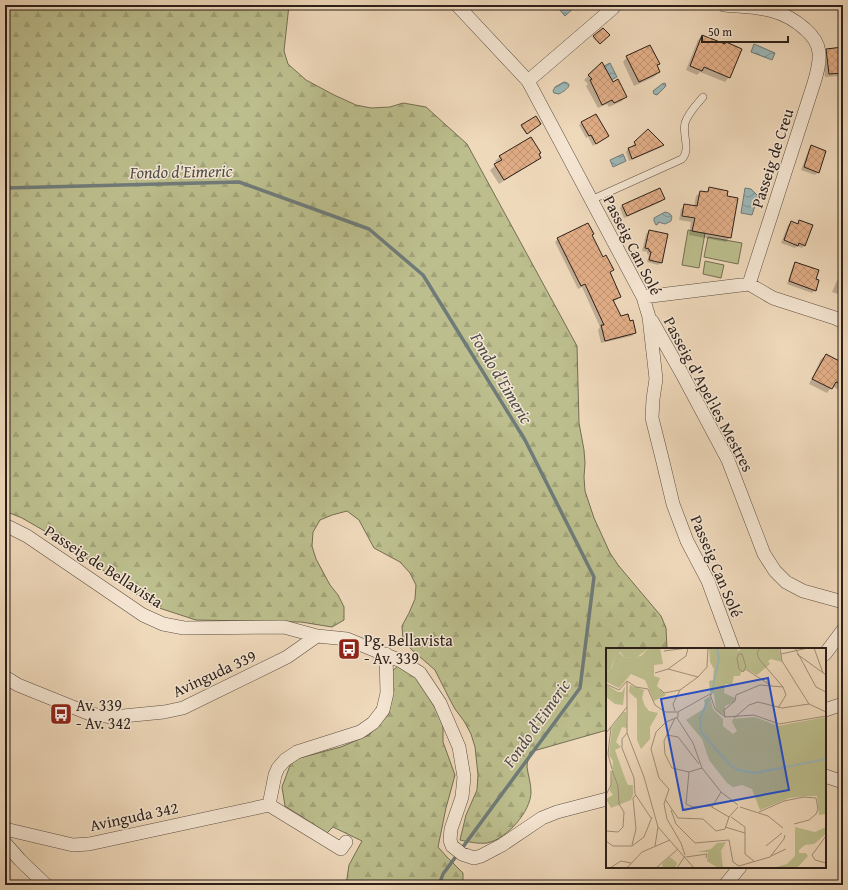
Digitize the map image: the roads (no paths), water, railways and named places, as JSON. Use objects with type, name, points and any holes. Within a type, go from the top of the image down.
[{"type":"street","name":"Passeig Can Solé","points":[[456,5],[528,81],[643,297],[649,317],[656,379],[652,418],[664,469],[674,504],[687,540],[708,581],[733,648]]},
{"type":"street","name":"Passeig de Creu","points":[[724,5],[765,8],[782,13],[797,22],[808,32],[815,41],[819,51],[819,63],[814,83],[749,284]]},
{"type":"street","points":[[528,81],[617,6]]},
{"type":"street","points":[[643,297],[749,284],[773,298],[843,322]]},
{"type":"street","name":"Passeig d'Apel·les Mestres","points":[[649,317],[681,372],[728,460],[764,554],[775,571],[786,582],[803,591],[843,602]]},
{"type":"street","name":"Passeig de Bellavista","points":[[5,525],[27,536],[143,615],[164,624],[184,628],[284,627],[317,636],[347,639],[386,654],[401,661],[420,673],[440,703],[459,747],[464,777],[462,797],[451,830],[450,840],[452,846],[459,852],[474,858],[481,856],[502,845],[542,818],[557,812],[606,799]]},
{"type":"street","points":[[826,653],[843,630]]},
{"type":"street","name":"Avinguda 339","points":[[5,676],[18,685],[90,714],[113,717],[164,712],[183,708],[287,657],[317,636]]},
{"type":"street","points":[[346,842],[341,849],[269,805],[271,792],[278,768],[285,760],[297,752],[360,732],[373,723],[383,710],[387,694],[386,654]]},
{"type":"street","points":[[826,710],[843,704]]},
{"type":"street","points":[[826,776],[843,782]]},
{"type":"street","name":"Avinguda 342","points":[[5,829],[73,845],[89,844],[269,805]]},
{"type":"street","points":[[5,843],[46,885]]},
{"type":"street","points":[[725,885],[739,868]]},
{"type":"lane","points":[[591,200],[682,159],[687,153],[685,122],[703,97]]},
{"type":"water","points":[[563,5],[577,5],[565,16],[559,9]]},
{"type":"water","points":[[754,44],[775,53],[772,60],[751,52]]},
{"type":"water","points":[[610,63],[617,77],[611,80],[604,66]]},
{"type":"water","points":[[564,82],[569,84],[568,88],[559,94],[554,93],[553,91],[555,87]]},
{"type":"water","points":[[665,83],[666,86],[657,95],[654,94],[653,91]]},
{"type":"water","points":[[623,154],[626,161],[613,167],[610,160]]},
{"type":"water","points":[[745,188],[751,189],[758,196],[752,215],[741,213]]},
{"type":"water","points":[[665,212],[671,215],[671,221],[665,224],[658,222],[656,225],[654,218]]},
{"type":"waterway","name":"Fondo d'Eimeric","points":[[5,188],[239,182],[369,229],[423,275],[525,440],[594,577],[580,688],[443,874],[439,885]]},
{"type":"place","name":"Pg. Bellavista - Av. 339","points":[[349,649]]},
{"type":"place","name":"Av. 339 - Av. 342","points":[[61,714]]}]
